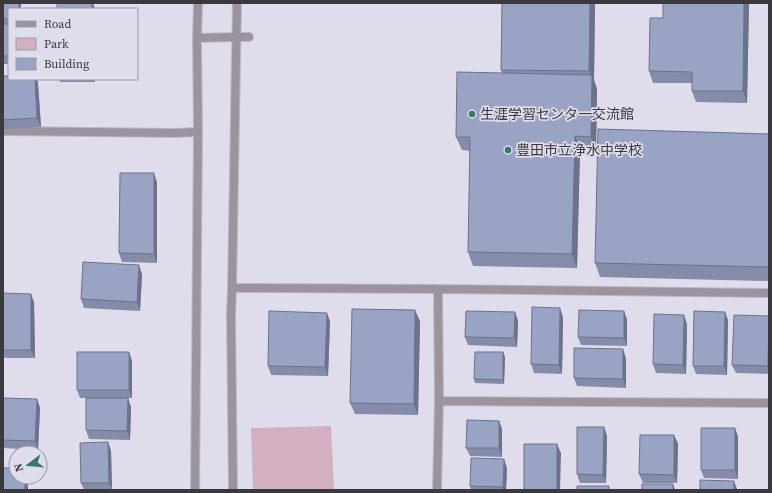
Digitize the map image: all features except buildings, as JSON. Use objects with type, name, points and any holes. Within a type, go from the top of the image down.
[{"type":"street","points":[[195,490],[198,3]]},
{"type":"street","points":[[233,490],[231,316],[237,3]]},
{"type":"street","points":[[197,38],[249,38]]},
{"type":"street","points":[[3,132],[198,132]]},
{"type":"street","points":[[232,288],[769,292]]},
{"type":"street","points":[[437,490],[439,400],[438,289]]},
{"type":"street","points":[[439,400],[769,403]]},
{"type":"green space","points":[[331,426],[334,490],[253,490],[251,428]]},
{"type":"place","name":"生涯学習センタ一交流館","points":[[472,114]]},
{"type":"place","name":"豊田市立浄水中学校","points":[[508,150]]}]
